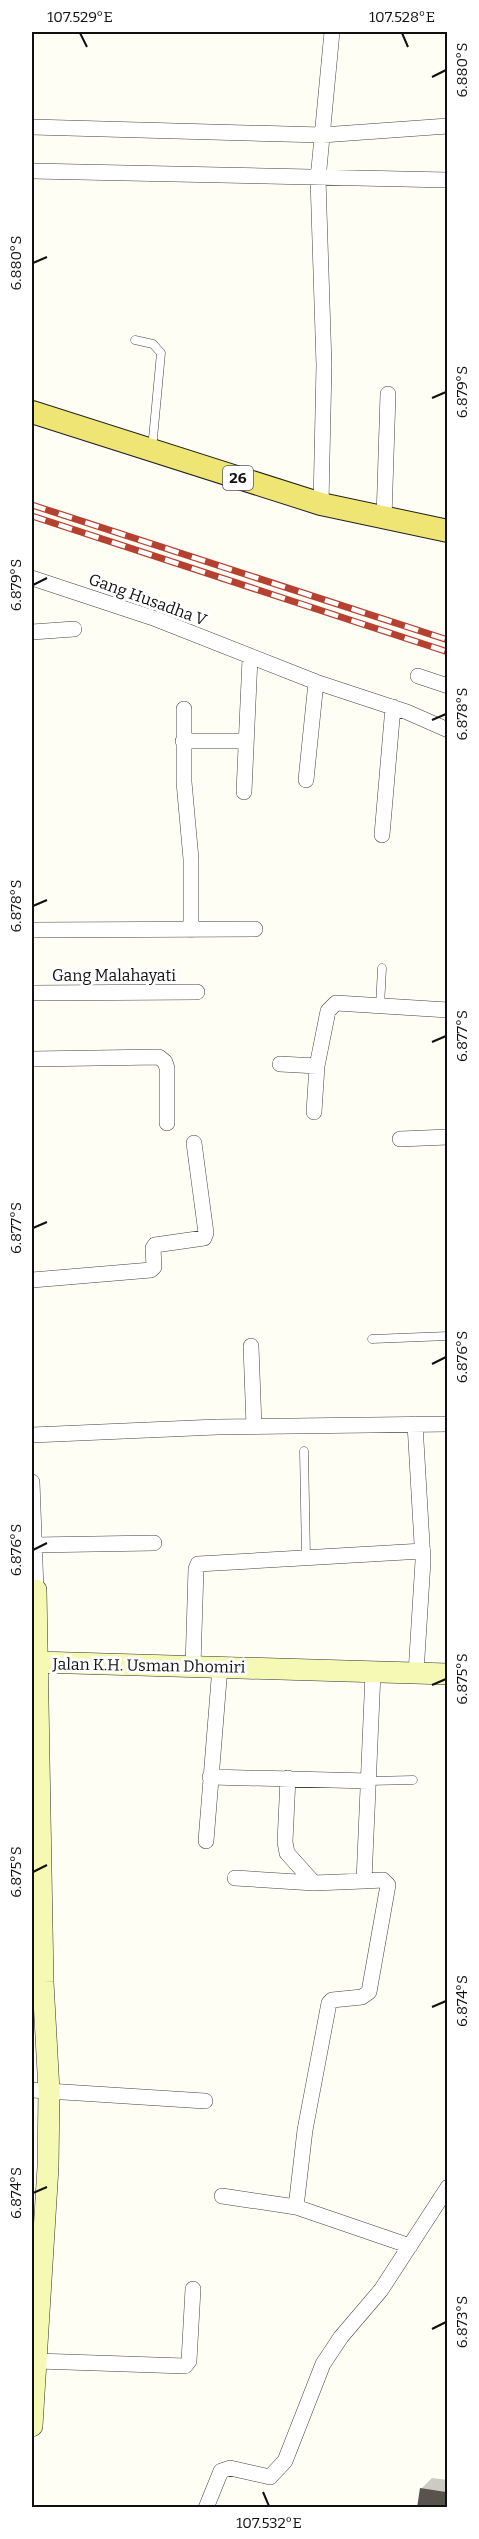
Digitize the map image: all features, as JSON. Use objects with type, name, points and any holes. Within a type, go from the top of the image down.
[{"type":"main road","name":"26","points":[[32,412],[321,504],[447,531]]},
{"type":"main road","points":[[34,1590],[38,1662]]},
{"type":"main road","name":"Jalan K.H. Usman Dhomiri","points":[[32,2426],[37,2361],[38,2247],[48,2167],[40,2091],[37,1982],[35,1712],[38,1662],[447,1674]]},
{"type":"street","points":[[321,504],[324,365],[318,179],[332,32]]},
{"type":"street","points":[[32,127],[322,135],[447,126]]},
{"type":"street","points":[[32,171],[447,180]]},
{"type":"street","points":[[384,518],[388,394]]},
{"type":"street","name":"Gang Husadha V","points":[[32,578],[156,619],[250,658],[400,710],[447,730]]},
{"type":"street","points":[[32,632],[74,629]]},
{"type":"street","points":[[244,792],[244,741],[250,658]]},
{"type":"street","points":[[418,676],[447,686]]},
{"type":"street","points":[[306,780],[316,682]]},
{"type":"street","points":[[184,709],[184,782],[191,859],[191,930]]},
{"type":"street","points":[[382,835],[400,710]]},
{"type":"street","points":[[183,741],[244,741]]},
{"type":"street","points":[[32,930],[255,929]]},
{"type":"street","name":"Gang Malahayati","points":[[32,993],[196,992]]},
{"type":"street","points":[[314,1112],[317,1066],[328,1011],[332,1006],[336,1003],[447,1010]]},
{"type":"street","points":[[32,1059],[159,1057],[165,1062],[167,1068],[168,1123]]},
{"type":"street","points":[[280,1065],[317,1066]]},
{"type":"street","points":[[400,1139],[447,1137]]},
{"type":"street","points":[[32,1280],[151,1270],[154,1267],[153,1248],[155,1245],[204,1238],[206,1233],[194,1143]]},
{"type":"street","points":[[251,1346],[254,1426]]},
{"type":"street","points":[[415,1424],[423,1551],[416,1673]]},
{"type":"street","points":[[32,1435],[254,1426],[447,1424]]},
{"type":"street","points":[[32,1482],[34,1590]]},
{"type":"street","points":[[34,1545],[154,1543]]},
{"type":"street","points":[[193,1666],[195,1576],[198,1564],[423,1551]]},
{"type":"street","points":[[206,1841],[220,1667]]},
{"type":"street","points":[[364,1881],[373,1673]]},
{"type":"street","points":[[210,1777],[369,1781]]},
{"type":"street","points":[[288,1778],[286,1853],[314,1882]]},
{"type":"street","points":[[235,1878],[314,1882],[383,1880],[388,1883],[369,1992],[362,1998],[332,2000],[329,2003],[305,2130],[296,2207]]},
{"type":"street","points":[[40,2091],[205,2101]]},
{"type":"street","points":[[206,2508],[221,2472],[230,2468],[270,2477],[285,2461],[323,2364],[341,2337],[381,2290],[447,2187]]},
{"type":"street","points":[[222,2196],[296,2207],[410,2246]]},
{"type":"street","points":[[37,2361],[185,2366],[189,2361],[193,2289]]},
{"type":"lane","points":[[135,340],[153,344],[161,354],[152,451]]},
{"type":"lane","points":[[380,1006],[382,968]]},
{"type":"lane","points":[[372,1339],[447,1336]]},
{"type":"lane","points":[[304,1451],[306,1556]]},
{"type":"lane","points":[[369,1781],[412,1780]]},
{"type":"building","points":[[420,2488],[446,2492],[448,2488],[448,2508],[417,2508]]},
{"type":"railway","points":[[32,505],[448,640]]},
{"type":"railway","points":[[32,516],[448,652]]}]
